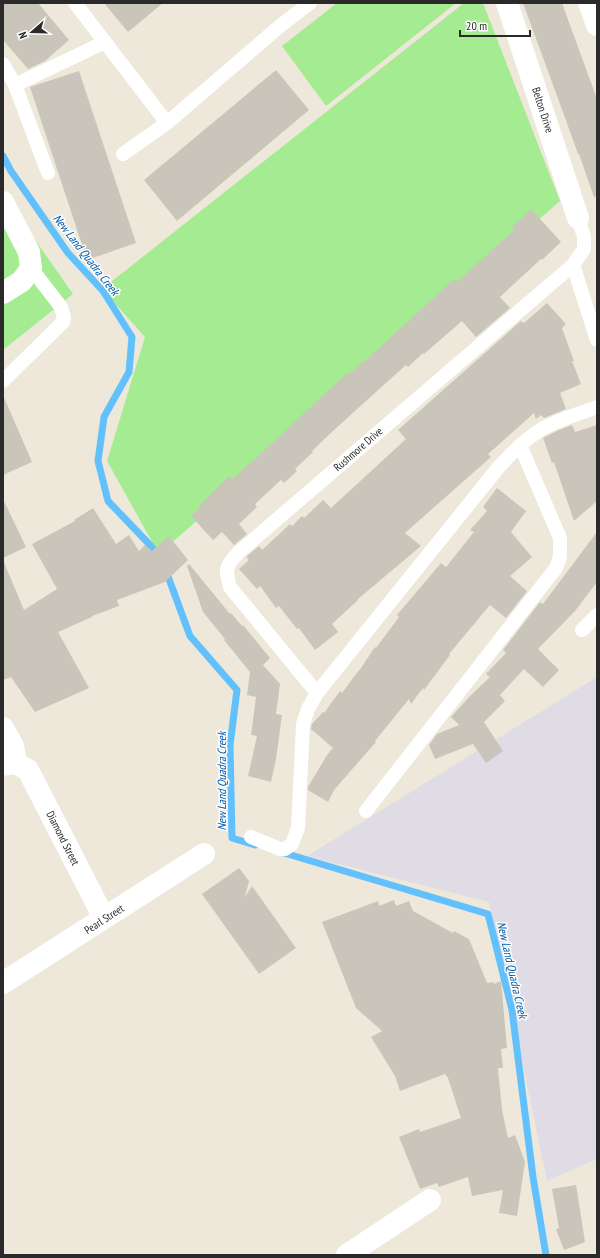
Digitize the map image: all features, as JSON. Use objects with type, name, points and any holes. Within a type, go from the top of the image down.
[{"type":"street","name":"Belton Drive","points":[[507,3],[578,218]]},
{"type":"street","points":[[589,3],[597,25]]},
{"type":"street","points":[[3,202],[28,252],[31,268],[22,281],[3,293]]},
{"type":"street","name":"Diamond Street","points":[[3,728],[13,746],[10,764],[28,770],[104,918]]},
{"type":"street","name":"Pearl Street","points":[[3,983],[204,854]]},
{"type":"street","points":[[347,1255],[430,1200]]},
{"type":"lane","points":[[75,3],[167,124]]},
{"type":"lane","points":[[123,154],[167,124],[280,26],[310,3]]},
{"type":"lane","points":[[16,86],[105,42]]},
{"type":"lane","points":[[3,64],[16,86],[48,173]]},
{"type":"lane","name":"Rushmore Drive","points":[[317,693],[230,587],[226,574],[228,564],[245,547],[572,265],[584,249],[584,237],[578,218]]},
{"type":"lane","points":[[572,265],[597,340]]},
{"type":"lane","points":[[3,381],[63,322],[64,318],[61,307],[31,268]]},
{"type":"lane","points":[[251,836],[280,849],[285,849],[292,844],[298,828],[303,724],[308,709],[317,693],[498,468],[520,445],[541,430],[562,419],[597,407]]},
{"type":"lane","points":[[366,811],[556,568],[560,558],[560,538],[520,445]]},
{"type":"lane","points":[[582,630],[597,615]]},
{"type":"shaded area","points":[[597,677],[597,1159],[547,1181],[489,902],[307,856]]},
{"type":"green space","points":[[337,3],[456,3],[326,106],[282,46]]},
{"type":"green space","points":[[464,3],[483,3],[560,201],[159,554],[107,461],[145,337],[102,289]]},
{"type":"green space","points":[[3,194],[73,294],[3,350]]},
{"type":"building","points":[[3,3],[38,3],[69,40],[45,61],[28,69],[3,40]]},
{"type":"building","points":[[104,3],[163,3],[128,32]]},
{"type":"building","points":[[523,3],[562,3],[597,99],[597,196],[594,197]]},
{"type":"building","points":[[276,70],[309,110],[177,221],[144,180]]},
{"type":"building","points":[[79,71],[136,243],[87,260],[30,87]]},
{"type":"building","points":[[531,209],[561,242],[500,297],[510,308],[476,337],[462,321],[408,367],[406,365],[312,451],[313,452],[295,469],[297,471],[284,483],[281,480],[255,504],[257,507],[239,524],[247,534],[234,545],[222,532],[213,540],[191,516],[200,507],[199,506],[229,476],[232,479],[255,459],[347,373],[349,374],[363,361],[364,362],[454,279],[457,282],[514,230],[512,227]]},
{"type":"building","points":[[547,303],[566,324],[562,328],[581,384],[560,393],[566,409],[544,418],[541,415],[536,419],[534,413],[488,454],[491,457],[405,533],[421,546],[358,599],[332,624],[338,632],[315,650],[299,628],[297,629],[279,606],[276,608],[260,586],[257,589],[239,569],[249,560],[246,557],[259,546],[262,550],[290,524],[292,526],[302,516],[304,518],[323,500],[331,508],[406,439],[398,430],[521,321],[524,323]]},
{"type":"building","points":[[3,395],[32,462],[3,475]]},
{"type":"building","points":[[572,425],[575,432],[597,425],[597,501],[574,521],[554,462],[552,463],[543,438]]},
{"type":"building","points":[[497,488],[526,511],[511,532],[532,557],[510,576],[527,591],[506,618],[490,605],[449,654],[450,655],[424,690],[423,688],[411,704],[409,699],[375,741],[376,742],[334,790],[328,802],[308,790],[308,787],[327,755],[333,748],[311,729],[312,724],[323,712],[324,713],[340,691],[342,693],[399,617],[397,615],[441,563],[446,567],[474,532],[470,530],[487,511],[483,507]]},
{"type":"building","points":[[3,499],[26,547],[3,558]]},
{"type":"building","points":[[93,508],[116,544],[129,535],[139,551],[145,545],[152,551],[169,536],[188,560],[165,582],[117,600],[119,606],[92,616],[58,632],[89,688],[35,712],[11,677],[3,680],[3,560],[24,610],[57,589],[32,544],[75,521],[74,520]]},
{"type":"building","points":[[597,532],[597,582],[575,611],[538,649],[559,670],[543,687],[524,669],[500,695],[505,701],[484,722],[503,751],[486,763],[473,744],[435,759],[429,745],[437,734],[459,725],[451,717],[490,677],[486,674],[506,653],[503,650],[540,602],[543,604]]},
{"type":"building","points":[[189,564],[230,614],[231,613],[242,626],[243,625],[270,658],[263,665],[280,684],[276,714],[282,715],[276,759],[271,782],[248,776],[257,736],[251,735],[256,697],[247,695],[250,672],[203,612],[187,566]]},
{"type":"building","points":[[239,868],[249,881],[245,897],[252,886],[296,948],[259,974],[202,894]]},
{"type":"building","points":[[394,900],[396,906],[409,901],[413,911],[453,933],[454,931],[469,939],[487,983],[493,982],[494,984],[501,981],[507,1048],[501,1049],[503,1068],[498,1068],[502,1110],[508,1138],[515,1135],[525,1162],[517,1216],[499,1213],[503,1190],[472,1196],[468,1177],[439,1187],[437,1183],[420,1189],[399,1137],[419,1129],[420,1132],[461,1118],[448,1078],[445,1074],[400,1091],[395,1076],[371,1037],[382,1031],[356,1008],[322,922],[378,901],[379,906]]},
{"type":"building","points":[[576,1185],[585,1242],[564,1250],[556,1229],[559,1228],[552,1189]]},
{"type":"waterway","name":"New Land Quadra Creek","points":[[3,156],[11,171],[68,253],[103,291],[132,337],[129,372],[104,417],[98,461],[108,501],[159,556]]},
{"type":"waterway","name":"New Land Quadra Creek","points":[[166,571],[190,636],[237,690],[230,745],[232,838],[255,845]]},
{"type":"waterway","name":"New Land Quadra Creek","points":[[281,852],[488,914],[512,1010],[533,1177],[546,1255]]}]
